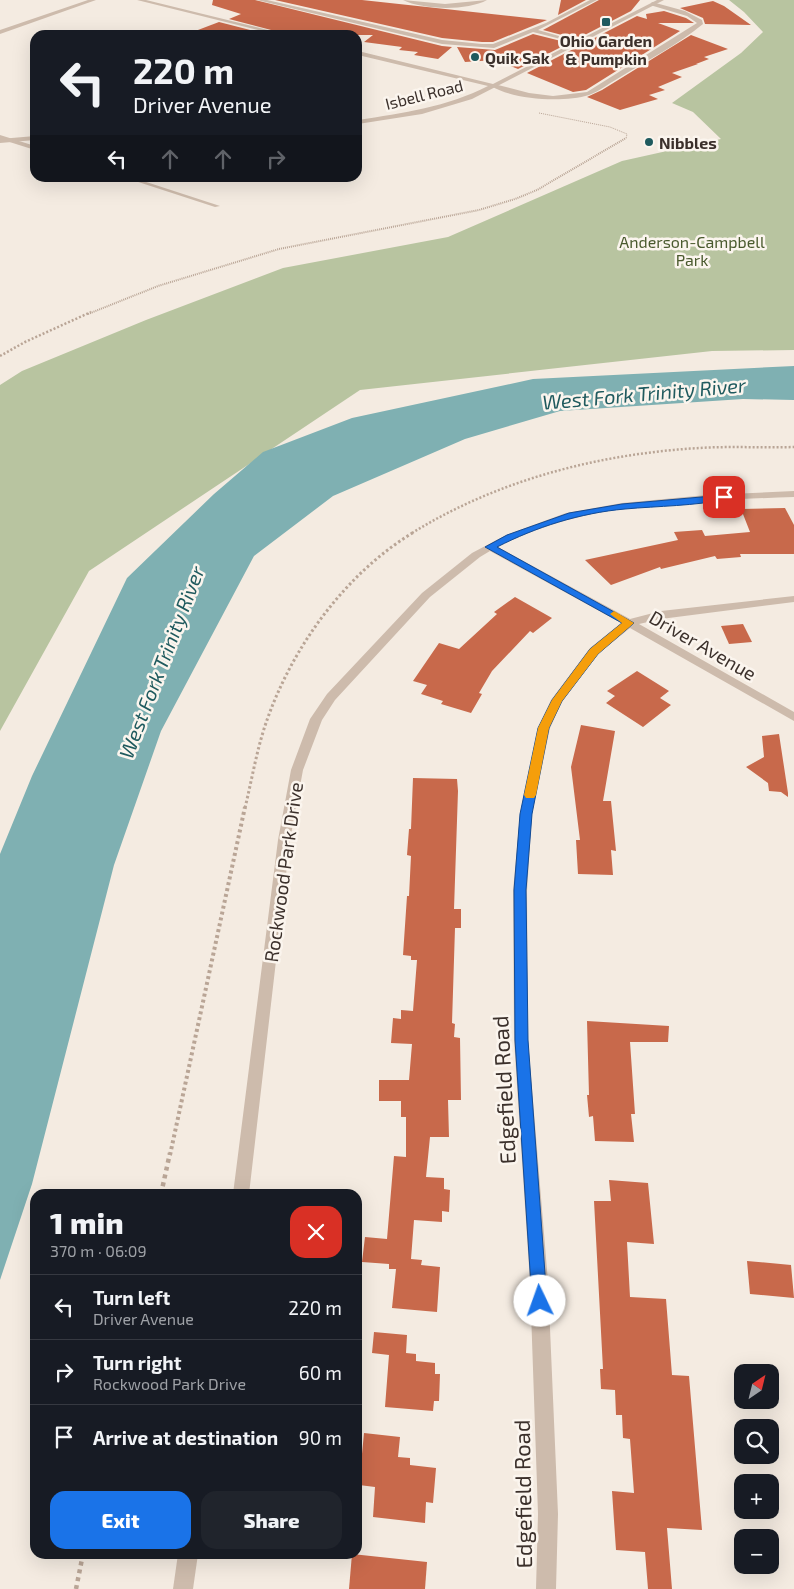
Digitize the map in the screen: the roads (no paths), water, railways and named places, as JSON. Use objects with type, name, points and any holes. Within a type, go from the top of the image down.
[{"type":"street","points":[[0,32],[93,0]]},
{"type":"street","points":[[140,0],[264,30]]},
{"type":"street","points":[[260,0],[442,42],[482,46],[494,46],[594,0]]},
{"type":"street","points":[[406,0],[426,5],[459,6],[470,5],[484,0]]},
{"type":"street","name":"Isbell Road","points":[[362,122],[391,118],[445,106],[470,98],[661,0]]},
{"type":"street","points":[[362,53],[530,96],[554,99],[581,96],[654,54],[700,24],[700,21],[695,17],[652,4]]},
{"type":"street","points":[[532,30],[578,42]]},
{"type":"street","points":[[498,76],[523,71]]},
{"type":"street","points":[[455,76],[487,77]]},
{"type":"street","points":[[0,137],[30,146]]},
{"type":"street","points":[[0,141],[30,138]]},
{"type":"street","points":[[141,182],[217,206]]},
{"type":"street","name":"Rockwood Park Drive","points":[[242,1189],[284,840],[298,770],[316,719],[331,697],[426,595],[476,555],[510,537],[578,514],[622,506],[707,498],[794,494]]},
{"type":"street","name":"Driver Avenue","points":[[490,547],[629,623],[794,717]]},
{"type":"street","points":[[629,623],[662,615],[794,599]]},
{"type":"street","name":"Edgefield Road","points":[[546,1589],[548,1514],[539,1282],[521,1040],[520,890],[526,814],[544,728],[557,700],[594,652],[629,623]]},
{"type":"street","points":[[183,1589],[187,1559]]},
{"type":"water","name":"West Fork Trinity River","points":[[794,366],[794,400],[743,399],[560,411],[465,439],[333,496],[254,556],[161,731],[114,865],[32,1184],[0,1280],[0,854],[32,776],[127,578],[214,494],[263,452],[352,418],[533,379]]},
{"type":"place","name":"Ohio Garden & Pumpkin","points":[[606,22]]},
{"type":"place","name":"Quik Sak","points":[[475,57]]},
{"type":"place","name":"Nibbles","points":[[649,142]]},
{"type":"park label","name":"Anderson-Campbell Park","points":[[692,250]]}]
